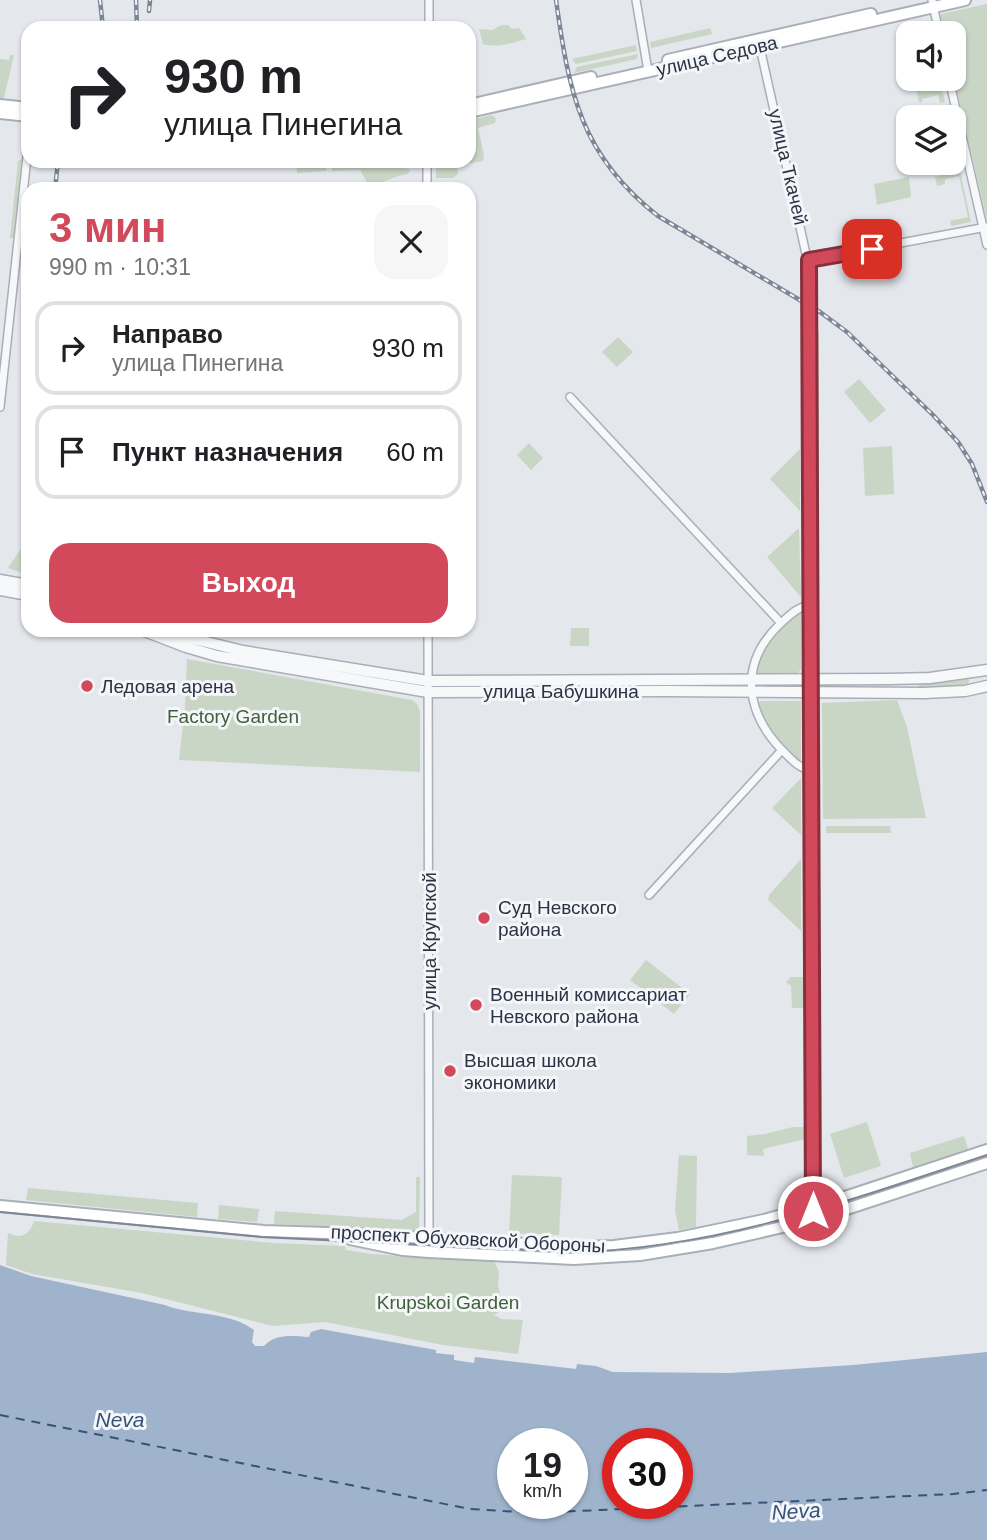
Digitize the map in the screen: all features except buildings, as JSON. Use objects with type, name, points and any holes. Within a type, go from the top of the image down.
[{"type":"main road","name":"улица Седова","points":[[476,104],[648,68],[933,2],[965,0]]},
{"type":"main road","name":"улица Седова","points":[[476,110],[648,68]]},
{"type":"main road","points":[[0,105],[21,107]]},
{"type":"main road","points":[[0,113],[21,115]]},
{"type":"main road","name":"проспект Обуховской Обороны","points":[[0,1206],[313,1234],[341,1233],[575,1247],[614,1246],[710,1231],[813,1207],[987,1150]]},
{"type":"main road","name":"проспект Обуховской Обороны","points":[[313,1234],[317,1237],[349,1239],[429,1252],[561,1258],[618,1257],[697,1246],[813,1220],[987,1163]]},
{"type":"street","points":[[429,0],[429,21]]},
{"type":"street","points":[[636,0],[648,68]]},
{"type":"street","points":[[933,2],[937,21]]},
{"type":"street","name":"улица Ткачей","points":[[759,43],[809,260],[813,1220]]},
{"type":"street","points":[[953,91],[987,245]]},
{"type":"street","points":[[0,407],[21,213]]},
{"type":"street","points":[[809,260],[985,227]]},
{"type":"street","points":[[570,397],[781,623]]},
{"type":"street","points":[[0,580],[21,584]]},
{"type":"street","points":[[0,590],[21,594]]},
{"type":"street","points":[[812,605],[803,606],[781,623],[759,650],[752,686],[753,705],[761,724],[782,750],[806,770],[812,770]]},
{"type":"street","name":"улица Бабушкина","points":[[160,637],[229,658],[428,687],[752,686],[812,680],[930,678],[987,670]]},
{"type":"street","name":"улица Бабушкина","points":[[187,637],[243,651],[428,687]]},
{"type":"street","name":"улица Крупской","points":[[428,637],[429,1252]]},
{"type":"street","points":[[973,673],[982,687]]},
{"type":"street","name":"улица Бабушкина","points":[[752,686],[812,692],[924,693],[982,687]]},
{"type":"street","points":[[649,895],[782,750]]},
{"type":"green space","points":[[987,4],[987,220],[966,130],[966,105],[960,105],[957,91],[966,91],[966,21],[941,21],[941,14]]},
{"type":"green space","points":[[501,25],[508,25],[512,29],[519,28],[526,39],[499,45],[483,44],[479,29],[493,30]]},
{"type":"green space","points":[[710,28],[712,34],[651,48],[650,42]]},
{"type":"green space","points":[[636,45],[637,51],[576,64],[572,59]]},
{"type":"green space","points":[[638,54],[637,59],[574,73],[577,67]]},
{"type":"green space","points":[[10,55],[14,55],[4,98],[0,98],[0,59],[9,60]]},
{"type":"green space","points":[[916,91],[943,91],[945,102],[940,103],[938,95],[919,102]]},
{"type":"green space","points":[[492,115],[496,119],[495,123],[478,128],[484,155],[483,161],[476,162],[476,118]]},
{"type":"green space","points":[[21,160],[21,168],[14,238],[10,238],[18,161]]},
{"type":"green space","points":[[297,168],[326,168],[326,171],[297,173]]},
{"type":"green space","points":[[332,168],[410,169],[408,174],[381,182],[367,182],[360,170],[332,171]]},
{"type":"green space","points":[[436,168],[457,168],[458,174],[453,178],[436,178]]},
{"type":"green space","points":[[961,175],[971,222],[951,226],[950,221],[968,217],[959,176],[945,179],[945,184],[937,186],[935,177]]},
{"type":"green space","points":[[909,177],[911,197],[877,205],[874,184]]},
{"type":"green space","points":[[819,331],[819,610],[818,610],[816,332]]},
{"type":"green space","points":[[618,337],[633,352],[617,367],[602,352]]},
{"type":"green space","points":[[859,379],[886,410],[870,423],[844,392]]},
{"type":"green space","points":[[529,443],[543,458],[531,470],[517,455]]},
{"type":"green space","points":[[892,446],[894,494],[865,496],[863,448]]},
{"type":"green space","points":[[800,449],[800,511],[770,479]]},
{"type":"green space","points":[[799,528],[801,596],[767,557]]},
{"type":"green space","points":[[21,548],[21,573],[8,568]]},
{"type":"green space","points":[[797,612],[801,612],[801,669],[798,673],[756,673],[767,647]]},
{"type":"green space","points":[[571,628],[589,628],[589,646],[570,646]]},
{"type":"green space","name":"Factory Garden","points":[[187,659],[412,700],[420,711],[420,772],[179,760]]},
{"type":"green space","points":[[967,678],[968,686],[918,687],[920,683]]},
{"type":"green space","points":[[897,700],[907,727],[926,818],[823,819],[822,703]]},
{"type":"green space","points":[[801,701],[801,762],[786,750],[768,728],[757,702]]},
{"type":"green space","points":[[801,778],[801,835],[772,808]]},
{"type":"green space","points":[[826,826],[890,826],[891,833],[826,833]]},
{"type":"green space","points":[[801,859],[801,931],[768,900],[769,895]]},
{"type":"green space","points":[[646,960],[690,994],[674,1014],[630,980]]},
{"type":"green space","points":[[791,977],[805,977],[805,1008],[792,1008],[791,986],[786,982]]},
{"type":"green space","points":[[867,1122],[881,1166],[844,1178],[830,1134]]},
{"type":"green space","points":[[805,1127],[805,1139],[763,1149],[764,1156],[747,1155],[747,1136]]},
{"type":"green space","points":[[964,1136],[968,1149],[913,1167],[910,1153]]},
{"type":"green space","points":[[679,1155],[697,1156],[696,1227],[679,1230],[675,1211]]},
{"type":"green space","points":[[512,1175],[562,1177],[559,1235],[509,1233]]},
{"type":"green space","points":[[416,1177],[420,1177],[419,1231],[274,1224],[275,1211],[402,1220],[416,1212]]},
{"type":"green space","points":[[28,1188],[198,1203],[197,1217],[26,1200]]},
{"type":"green space","points":[[219,1205],[259,1209],[257,1222],[218,1219]]},
{"type":"green space","name":"Krupskoi Garden","points":[[34,1221],[274,1243],[345,1246],[346,1250],[371,1254],[494,1261],[499,1272],[502,1305],[494,1315],[501,1319],[523,1320],[518,1354],[443,1345],[325,1322],[273,1326],[142,1293],[32,1274],[6,1265],[8,1233],[21,1236],[30,1229]]},
{"type":"water","name":"Neva","points":[[0,1265],[31,1276],[233,1320],[254,1330],[252,1342],[255,1346],[264,1346],[279,1337],[309,1337],[311,1332],[321,1329],[436,1350],[436,1353],[454,1355],[454,1360],[474,1363],[475,1357],[576,1369],[577,1364],[596,1366],[613,1372],[730,1373],[987,1352],[987,1540],[0,1540]]},
{"type":"ferry route","points":[[0,1415],[470,1509],[534,1513],[953,1494],[987,1490]]},
{"type":"tram line","points":[[0,1212],[261,1237],[574,1252],[627,1249],[680,1242],[784,1219],[987,1155]]},
{"type":"railway","points":[[100,0],[102,21]]},
{"type":"railway","points":[[136,0],[137,21]]},
{"type":"railway","points":[[149,11],[150,0]]},
{"type":"railway","points":[[556,0],[573,93],[595,145],[611,169],[632,193],[658,216],[820,312],[847,332],[958,442],[972,464],[987,502]]},
{"type":"railway","points":[[56,182],[57,168]]},
{"type":"place","name":"Ледовая арена","points":[[87,686]]},
{"type":"place","name":"Суд Невского района","points":[[484,918]]},
{"type":"place","name":"Военный комиссариат Невского района","points":[[476,1005]]},
{"type":"place","name":"Высшая школа экономики","points":[[450,1071]]},
{"type":"route","points":[[813,1211],[809,260],[872,249]]}]
